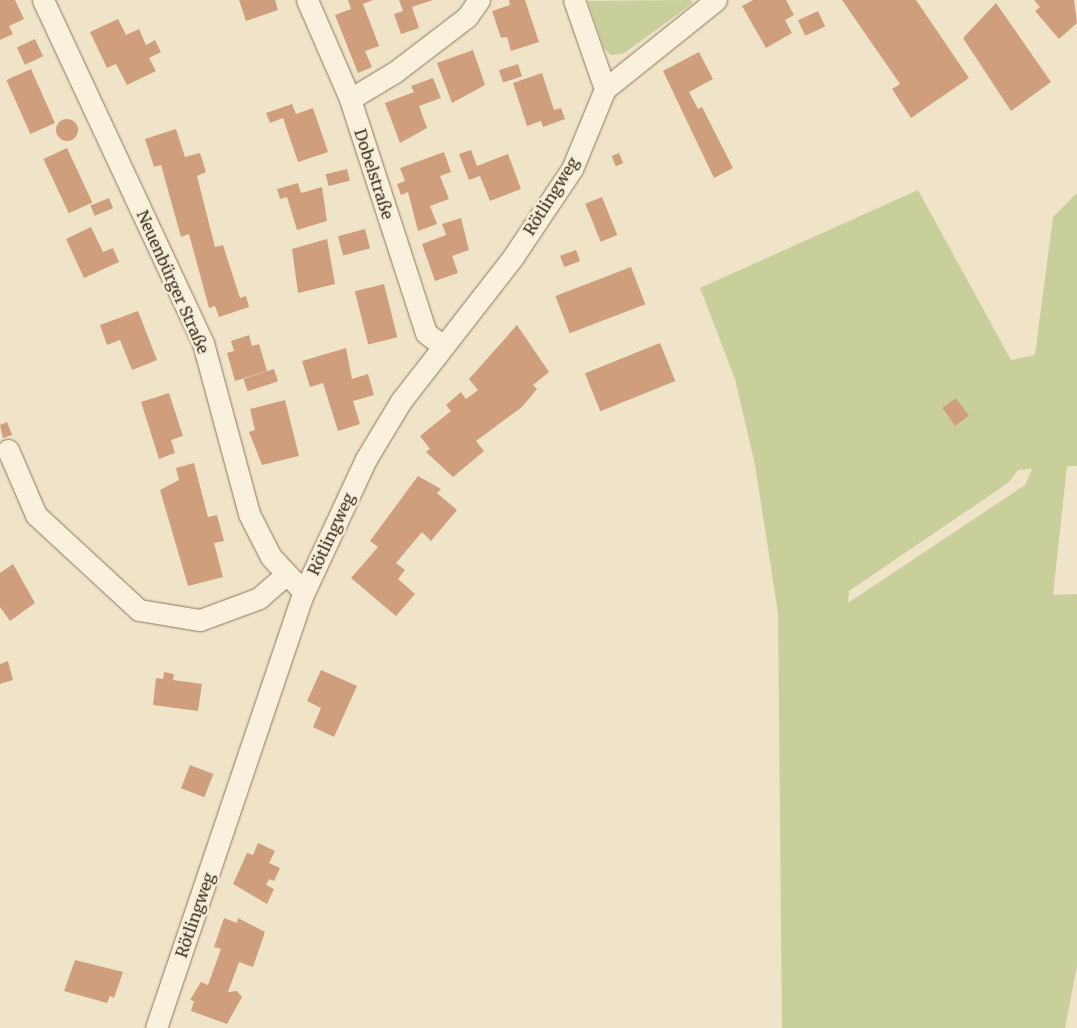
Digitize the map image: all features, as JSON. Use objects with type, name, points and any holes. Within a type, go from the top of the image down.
[{"type":"street","name":"Neuenbürger Straße","points":[[42,0],[203,343],[236,478],[249,514],[284,576],[304,592]]},
{"type":"street","name":"Dobelstraße","points":[[306,0],[350,99],[426,333],[442,345]]},
{"type":"street","points":[[350,99],[395,72],[467,18],[479,0]]},
{"type":"street","points":[[574,0],[605,89],[716,0]]},
{"type":"street","name":"Rötlingweg","points":[[156,1028],[304,592],[366,459],[442,345],[513,257],[572,169],[605,89]]},
{"type":"street","points":[[8,450],[36,515],[139,610],[200,620],[259,598],[284,576]]},
{"type":"green space","points":[[690,0],[693,3],[623,54],[611,55],[604,48],[588,1]]},
{"type":"green space","points":[[918,190],[1011,360],[1035,355],[1053,217],[1077,193],[1077,466],[1067,466],[1053,595],[1077,594],[1077,966],[1065,1028],[782,1028],[778,613],[755,465],[735,379],[700,288]],"holes":[[[1032,469],[1025,485],[848,603],[849,591],[1008,483],[1018,470]]]},
{"type":"building","points":[[0,0],[15,0],[24,19],[9,26],[13,34],[0,40]]},
{"type":"building","points":[[239,0],[275,0],[278,10],[246,21]]},
{"type":"building","points":[[348,0],[373,0],[363,4],[379,46],[365,51],[372,67],[358,73],[335,15],[351,9]]},
{"type":"building","points":[[399,0],[433,0],[412,7],[419,28],[401,34],[394,14],[403,11]]},
{"type":"building","points":[[509,0],[525,0],[539,42],[511,51],[507,37],[501,38],[492,11],[510,5]]},
{"type":"building","points":[[753,0],[786,0],[794,15],[785,20],[792,33],[766,48],[742,6]]},
{"type":"building","points":[[842,0],[916,0],[969,78],[911,118],[892,89],[900,84]]},
{"type":"building","points":[[1034,0],[1074,0],[1077,23],[1059,39],[1035,11],[1040,7]]},
{"type":"building","points":[[996,3],[1051,82],[1011,111],[963,38]]},
{"type":"building","points":[[818,11],[825,26],[805,36],[798,20]]},
{"type":"building","points":[[118,19],[126,35],[139,29],[146,45],[155,40],[161,52],[149,58],[156,71],[127,85],[116,64],[107,68],[90,32]]},
{"type":"building","points":[[35,39],[43,56],[25,65],[17,47]]},
{"type":"building","points":[[473,50],[485,85],[452,103],[437,63]]},
{"type":"building","points":[[699,52],[713,79],[689,92],[698,109],[702,107],[733,168],[714,178],[663,71]]},
{"type":"building","points":[[518,64],[522,76],[503,83],[499,70]]},
{"type":"building","points":[[31,69],[55,123],[30,134],[6,80]]},
{"type":"building","points":[[542,73],[554,110],[561,108],[565,119],[543,127],[541,121],[527,126],[513,83]]},
{"type":"building","points":[[433,78],[441,98],[419,106],[427,128],[400,143],[385,103],[414,92],[411,86]]},
{"type":"building","points":[[292,104],[296,114],[313,108],[328,152],[298,162],[283,118],[270,123],[266,113]]},
{"type":"building","points":[[67,119],[77,126],[78,130],[71,140],[67,141],[57,134],[56,130],[63,120]]},
{"type":"building","points":[[176,129],[185,157],[200,153],[206,172],[197,176],[215,247],[223,245],[240,298],[246,296],[249,307],[219,317],[215,306],[209,308],[189,234],[181,237],[161,165],[154,167],[145,139]]},
{"type":"building","points":[[67,148],[92,202],[69,213],[43,159]]},
{"type":"building","points":[[471,150],[477,166],[508,154],[521,189],[490,201],[480,176],[469,180],[459,154]]},
{"type":"building","points":[[444,152],[451,172],[440,176],[449,199],[430,206],[437,224],[418,231],[408,192],[401,195],[397,184],[405,181],[400,168]]},
{"type":"building","points":[[619,153],[623,163],[616,166],[612,156]]},
{"type":"building","points":[[347,169],[350,181],[329,186],[326,174]]},
{"type":"building","points":[[298,183],[301,193],[322,187],[327,221],[297,230],[287,197],[280,199],[277,189]]},
{"type":"building","points":[[602,197],[617,235],[601,242],[585,204]]},
{"type":"building","points":[[109,198],[113,208],[95,216],[90,205]]},
{"type":"building","points":[[461,218],[469,250],[452,256],[458,273],[435,281],[422,244],[446,235],[442,224]]},
{"type":"building","points":[[91,227],[103,252],[113,248],[119,262],[84,278],[66,239]]},
{"type":"building","points":[[365,229],[370,248],[343,256],[338,236]]},
{"type":"building","points":[[327,239],[335,284],[298,293],[292,249]]},
{"type":"building","points":[[576,250],[580,261],[564,267],[560,256]]},
{"type":"building","points":[[631,267],[645,304],[570,333],[555,296]]},
{"type":"building","points":[[384,284],[397,337],[368,345],[355,291]]},
{"type":"building","points":[[138,311],[157,360],[132,370],[120,340],[107,345],[100,325]]},
{"type":"building","points":[[517,325],[549,372],[533,385],[537,389],[522,407],[476,441],[484,451],[453,477],[426,452],[430,449],[420,436],[451,411],[446,405],[461,392],[466,399],[478,390],[469,379]]},
{"type":"building","points":[[249,335],[252,346],[259,344],[267,371],[235,381],[227,353],[234,351],[231,341]]},
{"type":"building","points":[[660,343],[675,381],[600,411],[585,373]]},
{"type":"building","points":[[346,348],[352,379],[368,374],[374,395],[353,401],[360,424],[338,431],[323,383],[310,387],[302,361]]},
{"type":"building","points":[[274,369],[278,381],[248,391],[244,379]]},
{"type":"building","points":[[169,393],[183,436],[171,440],[175,453],[159,459],[141,402]]},
{"type":"building","points":[[956,398],[969,416],[955,426],[942,408]]},
{"type":"building","points":[[285,400],[299,456],[262,465],[249,432],[255,430],[250,409]]},
{"type":"building","points":[[7,422],[12,435],[3,438],[0,425]]},
{"type":"building","points":[[194,463],[208,517],[217,515],[224,541],[214,543],[223,577],[188,586],[160,490],[179,480],[176,468]]},
{"type":"building","points":[[418,476],[441,489],[437,493],[457,510],[431,541],[422,532],[396,563],[405,570],[398,579],[415,594],[396,616],[351,578],[378,547],[370,541]]},
{"type":"building","points":[[13,564],[35,603],[10,621],[0,607],[0,573]]},
{"type":"building","points":[[8,661],[13,680],[0,684],[0,664]]},
{"type":"building","points":[[321,670],[357,686],[334,737],[313,727],[321,708],[307,701]]},
{"type":"building","points":[[164,672],[174,674],[173,680],[202,684],[198,711],[153,705],[156,678],[163,679]]},
{"type":"building","points":[[190,765],[213,774],[204,797],[181,788]]},
{"type":"building","points":[[258,843],[275,851],[269,863],[280,868],[274,881],[269,879],[266,885],[274,889],[267,904],[233,884],[247,853],[253,855]]},
{"type":"building","points":[[224,918],[237,923],[238,918],[265,932],[253,967],[239,962],[228,992],[237,991],[242,997],[227,1024],[191,1011],[194,1001],[190,1000],[201,982],[208,985],[221,949],[214,947]]},
{"type":"building","points":[[75,960],[123,972],[114,998],[110,996],[107,1003],[64,991]]}]
